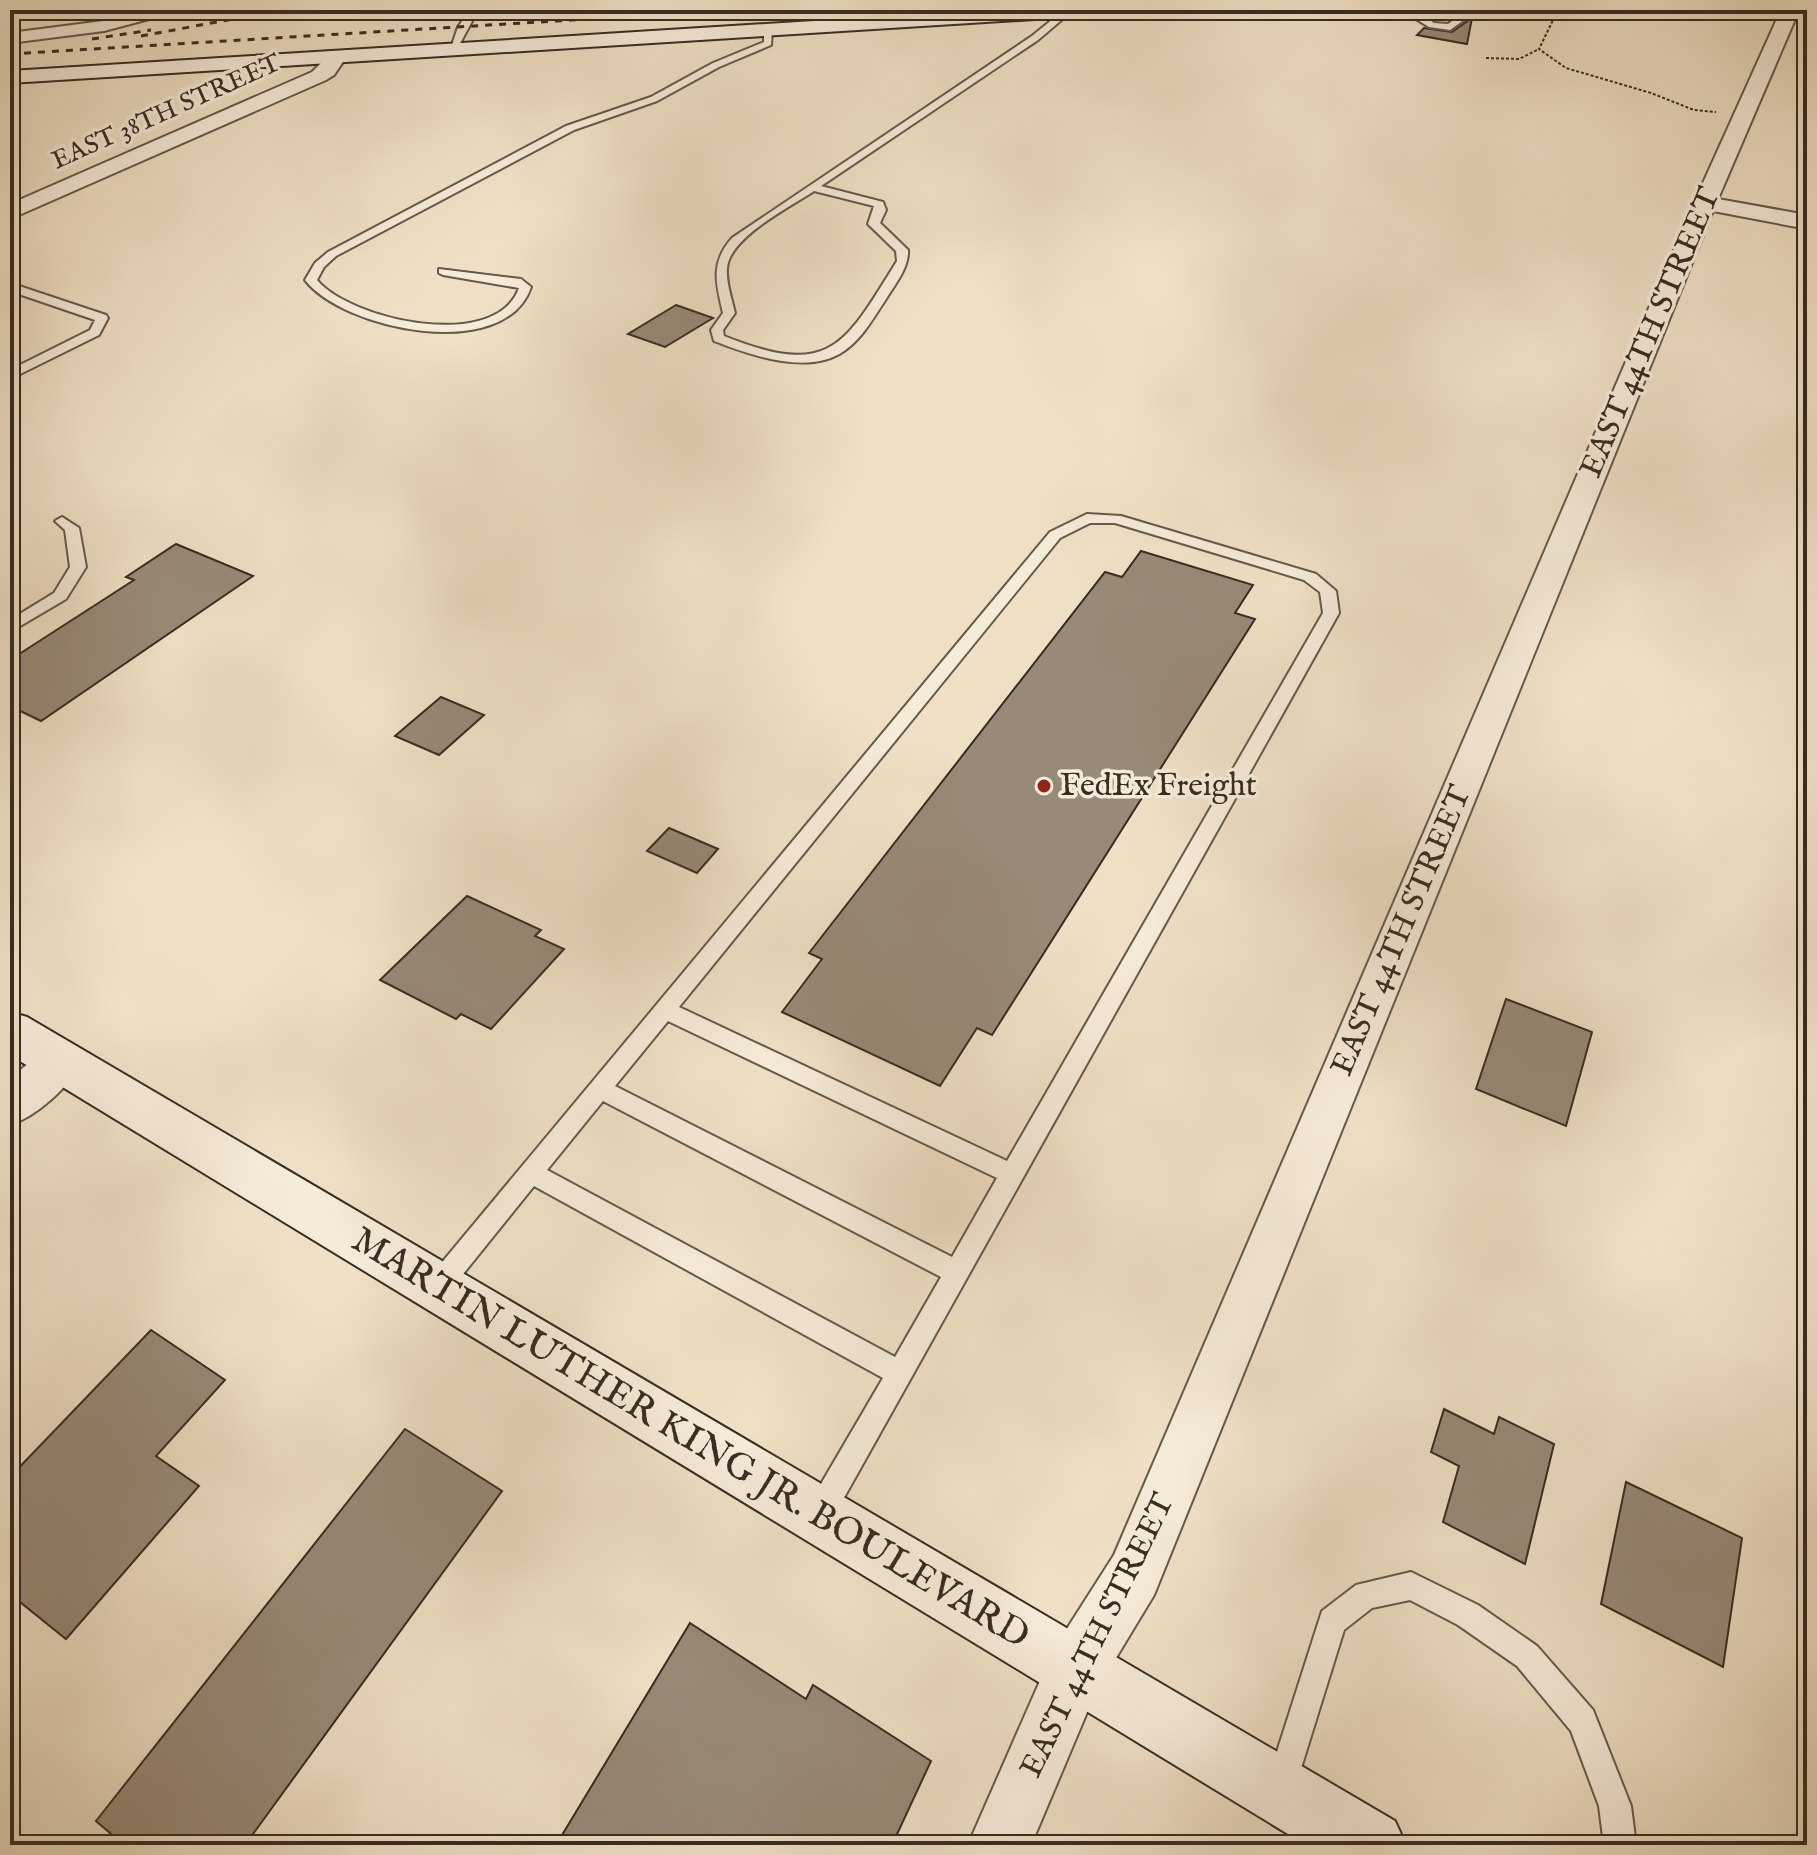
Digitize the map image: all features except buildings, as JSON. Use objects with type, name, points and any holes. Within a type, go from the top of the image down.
[{"type":"main road","points":[[10,77],[1082,10]]},
{"type":"main road","name":"MARTIN LUTHER KING JR. BOULEVARD","points":[[10,1031],[1371,1845]]},
{"type":"street","points":[[69,10],[122,22]]},
{"type":"street","points":[[10,38],[77,31],[162,10]]},
{"type":"street","name":"EAST 44TH STREET","points":[[999,1845],[1075,1670],[1134,1575],[1705,203],[1790,10]]},
{"type":"street","name":"EAST 38TH STREET","points":[[10,212],[319,76],[338,56]]},
{"type":"street","points":[[1705,203],[1807,222]]},
{"type":"street","points":[[10,1106],[61,1061]]},
{"type":"lane","points":[[453,49],[462,27],[474,10]]},
{"type":"lane","points":[[1419,11],[1423,22],[1450,27],[1474,10]]},
{"type":"lane","points":[[1496,10],[1523,10]]},
{"type":"lane","points":[[812,187],[879,204],[880,210],[874,224],[902,250],[903,261],[849,339],[831,354],[810,359],[793,358],[718,338],[717,330],[729,313],[719,274],[727,248],[812,187],[1046,31],[1068,11]]},
{"type":"lane","points":[[443,271],[517,282],[525,287],[524,297],[512,308],[482,325],[436,330],[343,303],[319,291],[311,280],[313,271],[332,254],[570,128],[654,99],[716,65],[768,43],[768,30]]},
{"type":"lane","points":[[10,287],[102,318],[95,332],[10,375]]},
{"type":"lane","points":[[438,1286],[1055,535],[1087,518],[1116,519],[1310,577],[1325,585],[1333,598],[1331,613],[820,1514]]},
{"type":"lane","points":[[10,627],[60,596],[78,567],[72,528],[62,521]]},
{"type":"lane","points":[[665,1010],[1012,1174]]},
{"type":"lane","points":[[600,1089],[956,1272]]},
{"type":"lane","points":[[531,1173],[899,1373]]},
{"type":"lane","points":[[1280,1791],[1332,1621],[1366,1595],[1411,1586],[1468,1615],[1527,1656],[1582,1721],[1615,1806],[1620,1845]]},
{"type":"path","points":[[1486,58],[1519,59],[1539,49],[1558,10]]},
{"type":"path","points":[[1553,20],[1575,10]]},
{"type":"path","points":[[1539,49],[1566,68],[1638,89],[1694,110],[1745,114]]},
{"type":"path","points":[[1799,85],[1807,84]]},
{"type":"railway","points":[[141,36],[282,10]]},
{"type":"railway","points":[[437,19],[489,10]]},
{"type":"railway","points":[[10,54],[738,10]]},
{"type":"railway","points":[[92,39],[151,30]]},
{"type":"place","name":"FedEx Freight","points":[[1044,786]]}]
